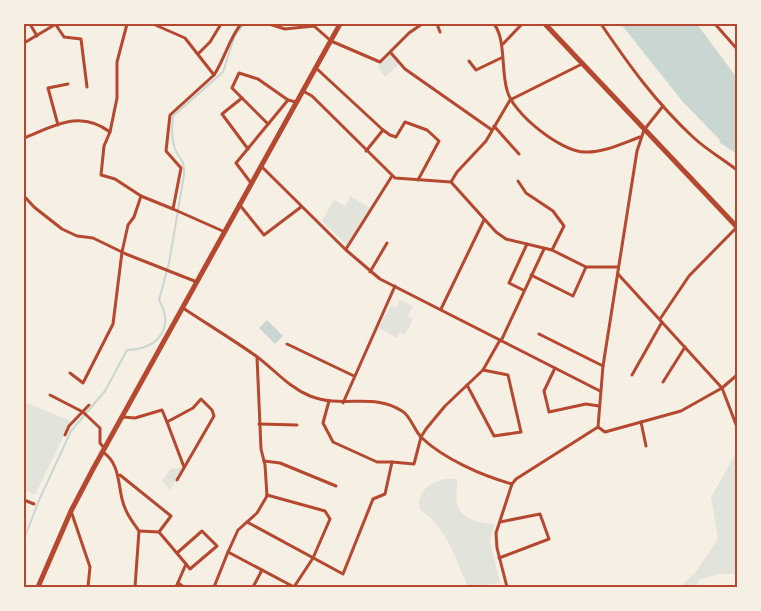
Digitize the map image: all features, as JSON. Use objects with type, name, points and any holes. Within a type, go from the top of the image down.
[{"type":"main road","points":[[38,587],[71,511],[340,24]]},
{"type":"main road","points":[[545,24],[737,227]]},
{"type":"street","points":[[30,24],[37,36]]},
{"type":"street","points":[[24,43],[56,24],[64,37],[81,39],[87,87]]},
{"type":"street","points":[[127,24],[117,62],[117,98],[110,132],[104,146],[101,175],[115,179],[141,196],[225,232]]},
{"type":"street","points":[[153,24],[185,38],[199,53],[214,75]]},
{"type":"street","points":[[199,53],[210,42],[220,24]]},
{"type":"street","points":[[175,209],[181,168],[166,151],[170,115],[214,75],[222,64],[233,34],[241,24]]},
{"type":"street","points":[[269,24],[285,29],[314,26],[331,41],[380,62],[409,33],[422,24]]},
{"type":"street","points":[[437,24],[440,32]]},
{"type":"street","points":[[494,24],[502,45],[501,58],[510,100],[532,123],[569,148],[584,152],[640,137]]},
{"type":"street","points":[[502,45],[522,24]]},
{"type":"street","points":[[601,24],[632,72],[663,106],[694,138],[737,170]]},
{"type":"street","points":[[715,24],[737,49]]},
{"type":"street","points":[[391,53],[404,69],[493,128],[519,154]]},
{"type":"street","points":[[469,60],[476,70],[501,58]]},
{"type":"street","points":[[451,182],[493,128],[510,100],[582,64]]},
{"type":"street","points":[[316,68],[390,136],[396,137],[405,122],[427,130],[439,141],[418,180]]},
{"type":"street","points":[[268,124],[232,88],[239,73],[258,79],[288,100],[296,102]]},
{"type":"street","points":[[58,125],[48,88],[68,84]]},
{"type":"street","points":[[303,91],[312,96],[392,176],[402,180],[451,182],[484,220],[501,236],[552,250],[586,267],[618,267]]},
{"type":"street","points":[[242,98],[222,114],[248,149]]},
{"type":"street","points":[[251,183],[236,163],[288,100]]},
{"type":"street","points":[[598,427],[603,366],[640,137],[663,106]]},
{"type":"street","points":[[24,138],[80,119],[98,123],[110,132]]},
{"type":"street","points":[[366,150],[383,130]]},
{"type":"street","points":[[260,166],[370,272],[600,391]]},
{"type":"street","points":[[346,250],[392,176]]},
{"type":"street","points":[[518,181],[526,193],[553,211],[564,226],[552,250]]},
{"type":"street","points":[[24,196],[34,207],[62,229],[77,236],[93,238],[122,252],[197,282]]},
{"type":"street","points":[[70,372],[83,382],[113,324],[122,252],[128,225],[134,217],[141,196]]},
{"type":"street","points":[[239,204],[264,235],[302,207]]},
{"type":"street","points":[[441,310],[484,220]]},
{"type":"street","points":[[632,376],[661,321],[689,276],[737,227]]},
{"type":"street","points":[[370,272],[387,243]]},
{"type":"street","points":[[524,290],[509,283],[527,244]]},
{"type":"street","points":[[329,401],[323,423],[333,442],[377,462],[414,464],[421,437],[446,406],[483,370],[500,340],[544,249]]},
{"type":"street","points":[[531,275],[573,296],[586,267]]},
{"type":"street","points":[[618,273],[722,388],[737,428]]},
{"type":"street","points":[[342,404],[395,286]]},
{"type":"street","points":[[182,308],[258,357],[289,384],[310,396],[342,404],[376,400],[403,411],[421,437],[435,449],[480,474],[512,484]]},
{"type":"street","points":[[539,334],[603,366]]},
{"type":"street","points":[[287,344],[354,376]]},
{"type":"street","points":[[663,382],[685,347]]},
{"type":"street","points":[[214,587],[238,530],[257,513],[267,495],[259,424],[258,357]]},
{"type":"street","points":[[555,368],[544,391],[549,412],[586,404],[599,406]]},
{"type":"street","points":[[467,385],[494,436],[521,432],[508,375],[483,370]]},
{"type":"street","points":[[598,427],[605,432],[681,411],[722,388],[737,375]]},
{"type":"street","points":[[50,396],[82,412],[100,428],[100,443],[119,475],[171,516],[159,532]]},
{"type":"street","points":[[167,422],[193,408],[201,399],[212,410],[214,416],[177,480]]},
{"type":"street","points":[[65,435],[88,406]]},
{"type":"street","points":[[123,417],[135,418],[162,410],[184,467]]},
{"type":"street","points":[[641,422],[646,446]]},
{"type":"street","points":[[259,424],[297,425]]},
{"type":"street","points":[[507,587],[496,533],[512,484],[516,479],[598,427]]},
{"type":"street","points":[[264,461],[280,463],[336,486]]},
{"type":"street","points":[[247,522],[343,574],[373,499],[385,494],[392,462]]},
{"type":"street","points":[[119,475],[122,499],[128,516],[139,531],[135,587]]},
{"type":"street","points":[[228,552],[294,587],[313,558],[330,519],[326,511],[267,495]]},
{"type":"street","points":[[24,500],[34,504]]},
{"type":"street","points":[[71,511],[90,567],[88,587]]},
{"type":"street","points":[[500,522],[540,514],[549,539],[500,558]]},
{"type":"street","points":[[139,531],[159,532],[190,569],[217,546],[202,531],[177,553]]},
{"type":"street","points":[[184,587],[177,585],[186,564]]},
{"type":"street","points":[[253,587],[262,570]]},
{"type":"shaded area","points":[[621,24],[697,24],[737,78],[737,154],[719,142],[720,140],[683,102]]},
{"type":"shaded area","points":[[391,53],[400,64],[385,77],[378,66]]},
{"type":"shaded area","points":[[350,196],[371,208],[347,245],[322,221],[334,200],[345,206]]},
{"type":"shaded area","points":[[400,300],[413,306],[408,316],[413,319],[405,335],[400,332],[397,338],[379,328],[391,305],[396,308]]},
{"type":"shaded area","points":[[267,320],[283,336],[275,344],[259,328]]},
{"type":"shaded area","points":[[27,403],[71,421],[35,495],[24,489],[24,415]]},
{"type":"shaded area","points":[[737,451],[737,574],[718,574],[698,580],[697,587],[680,587],[695,573],[718,539],[711,497]]},
{"type":"shaded area","points":[[184,467],[170,490],[162,481],[170,469]]},
{"type":"shaded area","points":[[457,479],[456,501],[459,509],[466,517],[483,523],[494,524],[490,541],[500,583],[468,587],[443,534],[437,525],[420,510],[420,498],[426,488],[435,482]]},
{"type":"waterway","points":[[24,564],[24,539],[40,498],[71,431],[105,391],[127,350],[147,346],[161,335],[164,328],[165,319],[159,300],[169,263],[184,175],[182,162],[173,141],[173,116],[223,72],[235,35],[244,24]]}]
